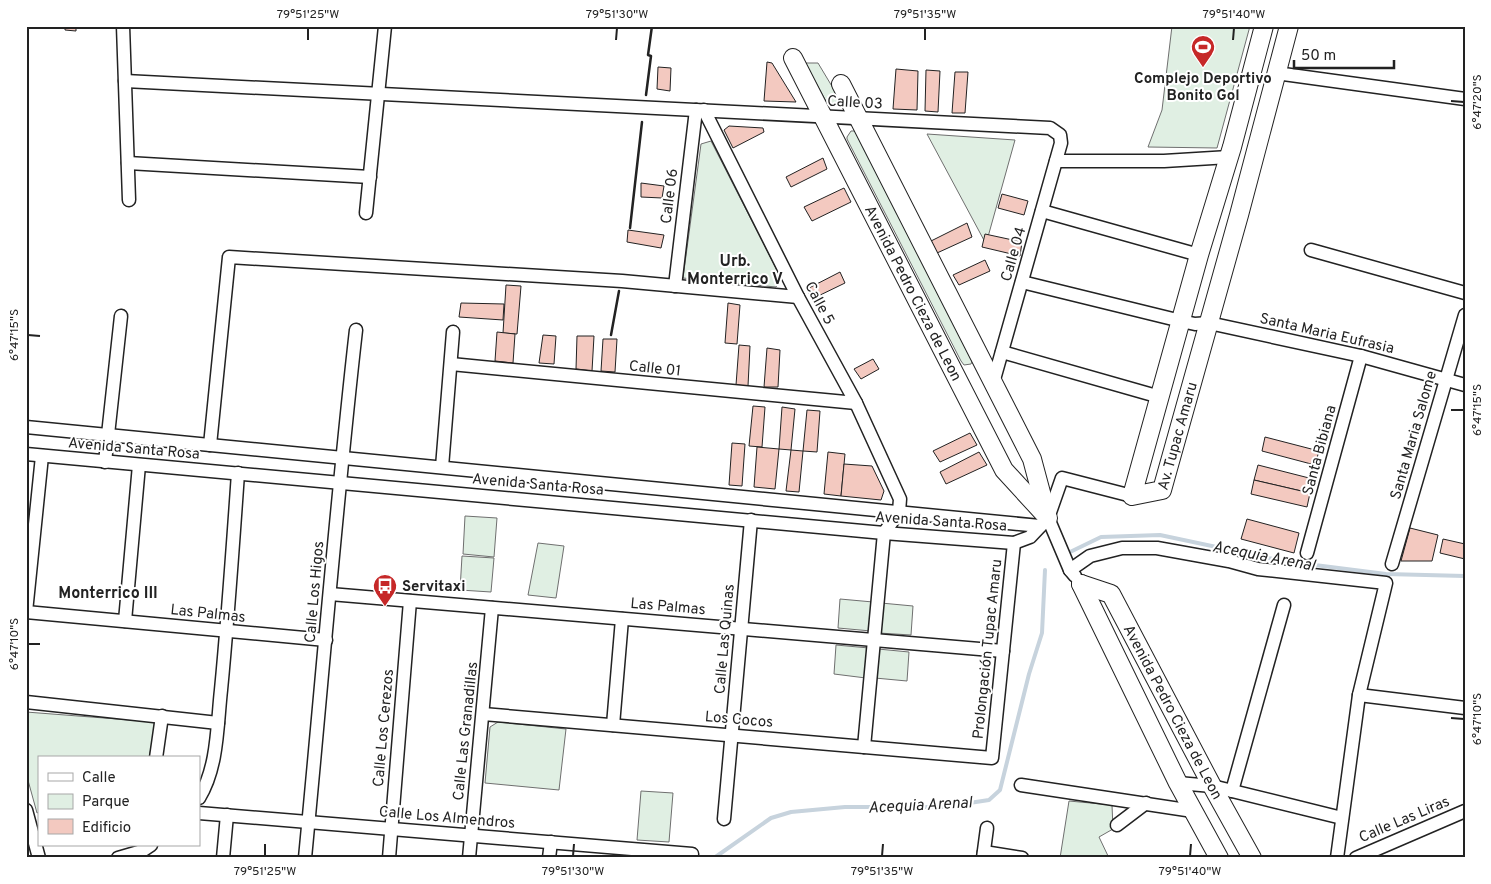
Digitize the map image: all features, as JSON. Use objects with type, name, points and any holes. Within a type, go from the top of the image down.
[{"type":"street","points":[[123,26],[129,200]]},
{"type":"street","points":[[366,213],[385,26]]},
{"type":"street","name":"Av. Tupac Amaru","points":[[1264,26],[1229,158],[1199,255],[1132,496],[1162,490],[1239,215],[1289,26]]},
{"type":"street","name":"Avenida Pedro Cieza de Leon","points":[[793,58],[1004,470],[1060,546],[1068,564],[1081,584],[1178,783],[1219,858]]},
{"type":"street","points":[[1276,73],[1465,99]]},
{"type":"street","name":"Calle 03","points":[[125,82],[1045,126],[1059,133]]},
{"type":"street","name":"Avenida Pedro Cieza de Leon","points":[[841,84],[1032,459],[1044,522]]},
{"type":"street","name":"Calle 06","points":[[675,286],[700,110]]},
{"type":"street","name":"Calle 5","points":[[700,110],[856,403],[900,498],[900,512]]},
{"type":"street","name":"Calle 04","points":[[993,383],[1061,143],[1059,133]]},
{"type":"street","points":[[1056,161],[1164,161],[1229,158]]},
{"type":"street","points":[[128,163],[370,177]]},
{"type":"street","points":[[1042,211],[1199,255]]},
{"type":"street","points":[[1311,250],[1465,293]]},
{"type":"street","points":[[210,445],[229,257],[622,282],[798,297]]},
{"type":"street","name":"Santa Maria Eufrasia","points":[[1022,282],[1194,324],[1209,323],[1361,356],[1465,386]]},
{"type":"street","name":"Santa Maria Salome","points":[[1392,564],[1465,315]]},
{"type":"street","points":[[106,462],[121,316]]},
{"type":"street","name":"Calle Los Higos","points":[[305,858],[339,482],[356,330]]},
{"type":"street","points":[[442,467],[453,332]]},
{"type":"street","points":[[1002,352],[1160,397]]},
{"type":"street","name":"Santa Bibiana","points":[[1307,552],[1361,356]]},
{"type":"street","name":"Calle 01","points":[[451,364],[856,403]]},
{"type":"street","name":"Avenida Santa Rosa","points":[[26,427],[900,512],[1044,522]]},
{"type":"street","name":"Avenida Santa Rosa","points":[[26,454],[884,533],[1014,543],[1030,537],[1044,522]]},
{"type":"street","points":[[26,612],[42,456]]},
{"type":"street","points":[[124,620],[139,465]]},
{"type":"street","points":[[200,796],[211,769],[218,722],[227,631],[238,473]]},
{"type":"street","points":[[1044,522],[1062,478],[1132,496]]},
{"type":"street","points":[[864,747],[884,533],[900,512]]},
{"type":"street","name":"Calle Las Quinas","points":[[724,819],[751,520]]},
{"type":"street","name":"Prolongación Tupac Amaru","points":[[992,758],[1014,543]]},
{"type":"street","points":[[1068,564],[1122,548],[1157,548],[1229,561],[1258,569],[1386,583],[1359,695],[1337,858]]},
{"type":"street","name":"Avenida Pedro Cieza de Leon","points":[[1081,584],[1111,594],[1252,858]]},
{"type":"street","name":"Las Palmas","points":[[330,594],[1004,651]]},
{"type":"street","name":"Calle Los Cerezos","points":[[389,858],[410,601]]},
{"type":"street","points":[[1232,791],[1284,605]]},
{"type":"street","name":"Calle Las Granadillas","points":[[468,858],[492,608]]},
{"type":"street","name":"Las Palmas","points":[[26,612],[326,640]]},
{"type":"street","points":[[613,725],[622,619]]},
{"type":"street","points":[[1359,695],[1465,708]]},
{"type":"street","points":[[26,702],[218,722]]},
{"type":"street","name":"Los Cocos","points":[[483,714],[992,758]]},
{"type":"street","points":[[156,756],[162,716]]},
{"type":"street","points":[[1178,783],[1212,786],[1342,818]]},
{"type":"street","points":[[1021,785],[1193,810]]},
{"type":"street","points":[[1117,824],[1146,803]]},
{"type":"street","points":[[26,810],[35,823],[39,858]]},
{"type":"street","name":"Calle Las Liras","points":[[1356,858],[1465,811]]},
{"type":"street","name":"Calle Los Almendros","points":[[200,813],[692,854]]},
{"type":"street","points":[[223,858],[227,815]]},
{"type":"street","points":[[987,828],[983,855],[1022,858]]},
{"type":"street","points":[[549,858],[551,842]]},
{"type":"street","points":[[118,858],[145,851]]},
{"type":"green space","name":"Complejo Deportivo Bonito Gol","points":[[1172,26],[1250,26],[1217,148],[1148,147],[1162,110]]},
{"type":"green space","points":[[805,63],[818,63],[839,98],[836,105],[827,103]]},
{"type":"green space","points":[[851,131],[856,131],[973,360],[971,364],[964,365],[961,361],[847,139]]},
{"type":"green space","points":[[927,134],[1015,140],[986,244]]},
{"type":"green space","points":[[711,141],[781,278],[776,287],[683,278],[701,144]]},
{"type":"green space","points":[[465,516],[497,518],[494,557],[463,554]]},
{"type":"green space","points":[[538,543],[564,546],[556,598],[528,595]]},
{"type":"green space","points":[[462,556],[494,558],[491,592],[460,590]]},
{"type":"green space","points":[[840,599],[873,602],[871,631],[838,628]]},
{"type":"green space","points":[[881,603],[913,606],[911,635],[879,633]]},
{"type":"green space","points":[[836,645],[869,648],[866,678],[834,674]]},
{"type":"green space","points":[[878,649],[909,652],[907,681],[875,678]]},
{"type":"green space","points":[[26,712],[156,722],[149,756],[38,756],[37,813],[26,773]]},
{"type":"green space","points":[[498,722],[566,729],[559,790],[485,783],[490,727]]},
{"type":"green space","points":[[641,791],[673,793],[669,842],[637,840]]},
{"type":"green space","points":[[1069,801],[1112,805],[1113,829],[1099,837],[1109,858],[1060,858]]},
{"type":"building","points":[[65,26],[76,26],[76,31],[65,30]]},
{"type":"building","points":[[767,62],[772,63],[796,102],[764,101]]},
{"type":"building","points":[[658,67],[671,68],[670,91],[657,89]]},
{"type":"building","points":[[896,69],[918,71],[917,110],[893,109]]},
{"type":"building","points":[[926,70],[940,71],[938,112],[925,111]]},
{"type":"building","points":[[955,72],[968,72],[965,113],[952,113]]},
{"type":"building","points":[[729,126],[763,128],[764,132],[733,148],[724,130]]},
{"type":"building","points":[[823,158],[827,169],[791,187],[786,177]]},
{"type":"building","points":[[641,183],[664,186],[662,198],[641,197]]},
{"type":"building","points":[[844,188],[851,202],[812,221],[804,207]]},
{"type":"building","points":[[1002,194],[1028,201],[1024,215],[998,208]]},
{"type":"building","points":[[967,223],[972,237],[937,253],[931,241]]},
{"type":"building","points":[[628,230],[664,235],[661,248],[627,242]]},
{"type":"building","points":[[985,234],[1022,242],[1020,256],[982,247]]},
{"type":"building","points":[[985,260],[990,271],[959,285],[953,275]]},
{"type":"building","points":[[840,272],[845,283],[812,299],[807,289]]},
{"type":"building","points":[[506,285],[521,286],[517,334],[503,333]]},
{"type":"building","points":[[461,303],[504,304],[503,320],[459,317]]},
{"type":"building","points":[[728,303],[740,305],[737,344],[725,343]]},
{"type":"building","points":[[497,332],[515,334],[513,363],[495,361]]},
{"type":"building","points":[[543,335],[556,336],[554,364],[539,363]]},
{"type":"building","points":[[577,336],[594,336],[592,371],[576,369]]},
{"type":"building","points":[[603,339],[617,339],[615,372],[601,371]]},
{"type":"building","points":[[739,345],[750,346],[748,386],[736,385]]},
{"type":"building","points":[[767,348],[780,350],[778,387],[764,387]]},
{"type":"building","points":[[873,359],[879,369],[861,379],[854,369]]},
{"type":"building","points":[[753,406],[765,407],[762,447],[749,446]]},
{"type":"building","points":[[782,407],[795,409],[791,450],[779,449]]},
{"type":"building","points":[[807,410],[820,411],[817,452],[803,451]]},
{"type":"building","points":[[970,433],[977,445],[940,462],[933,451]]},
{"type":"building","points":[[1265,437],[1319,451],[1315,465],[1262,451]]},
{"type":"building","points":[[732,443],[745,444],[742,486],[729,485]]},
{"type":"building","points":[[757,447],[779,449],[775,489],[754,487]]},
{"type":"building","points":[[791,450],[803,451],[799,492],[786,491]]},
{"type":"building","points":[[828,452],[845,454],[841,496],[824,494]]},
{"type":"building","points":[[979,452],[987,465],[946,484],[940,472]]},
{"type":"building","points":[[844,464],[872,466],[884,491],[881,500],[841,496]]},
{"type":"building","points":[[1258,465],[1313,479],[1310,493],[1254,480]]},
{"type":"building","points":[[1254,480],[1310,493],[1307,507],[1251,494]]},
{"type":"building","points":[[1247,519],[1299,533],[1294,553],[1241,539]]},
{"type":"building","points":[[1410,528],[1438,535],[1432,561],[1401,561]]},
{"type":"building","points":[[1443,539],[1465,544],[1465,559],[1440,553]]},
{"type":"waterway","name":"Acequia Arenal","points":[[1068,553],[1101,537],[1160,535],[1283,561],[1386,574],[1465,576]]},
{"type":"waterway","name":"Acequia Arenal","points":[[714,858],[771,818],[791,812],[845,807],[943,807],[989,800],[1000,790],[1029,674],[1042,633],[1045,570]]},
{"type":"wall","points":[[646,95],[651,56],[648,55],[652,26]]},
{"type":"wall","points":[[630,228],[642,122]]},
{"type":"wall","points":[[611,335],[619,291]]},
{"type":"place","name":"Complejo Deportivo Bonito Gol","points":[[1203,68]]},
{"type":"place","name":"Servitaxi","points":[[385,607]]},
{"type":"district","name":"Urb. Monterrico V","points":[[735,269]]},
{"type":"district","name":"Monterrico III","points":[[108,592]]}]
